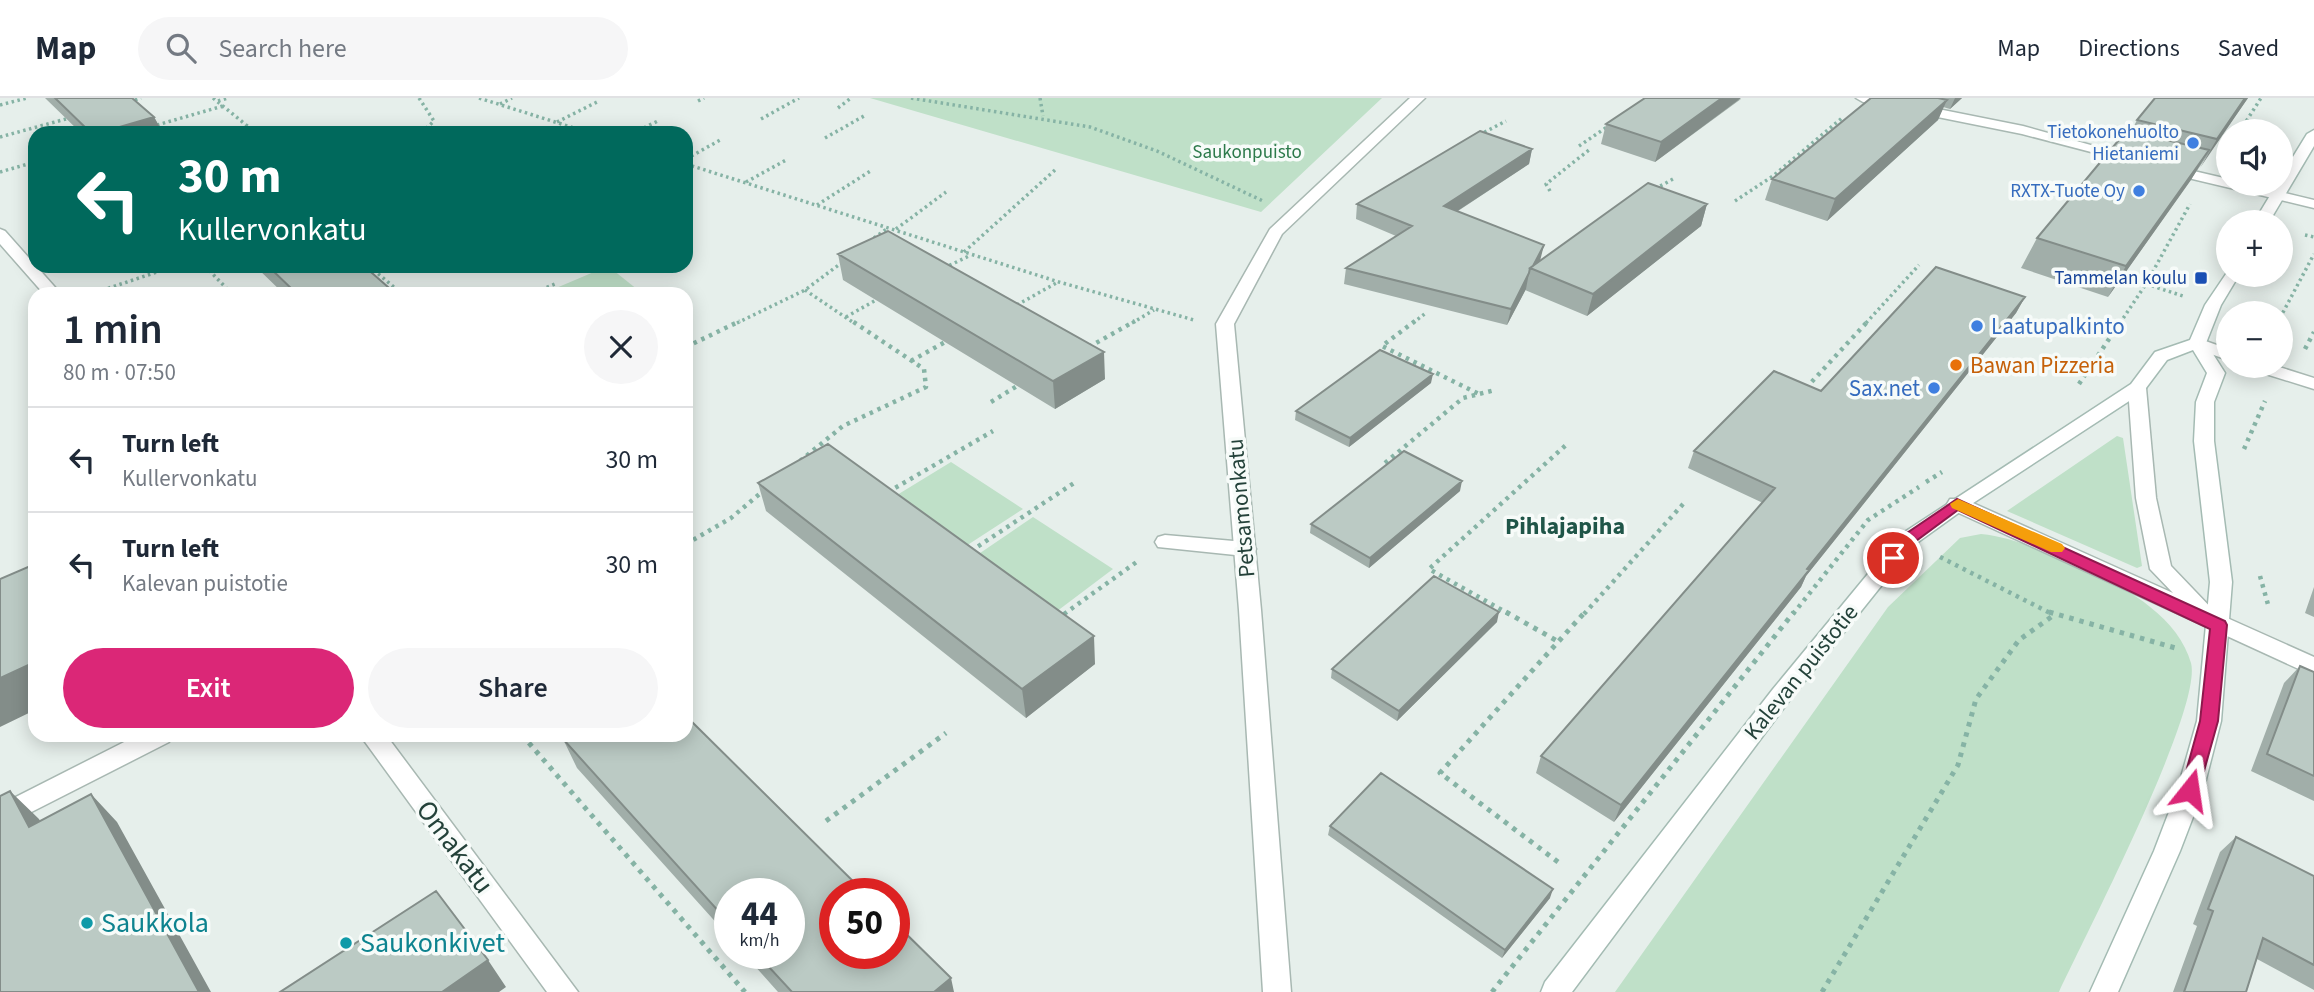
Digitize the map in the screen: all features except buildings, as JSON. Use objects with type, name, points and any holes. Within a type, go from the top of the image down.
[{"type":"street","name":"Petsamonkatu","points":[[1277,992],[1245,549],[1225,324],[1275,232],[1418,98]]},
{"type":"street","points":[[1863,98],[2022,130],[2216,180]]},
{"type":"street","points":[[2293,167],[2314,134]]},
{"type":"street","points":[[2279,196],[2314,204]]},
{"type":"street","points":[[0,234],[28,266]]},
{"type":"street","points":[[34,273],[47,287]]},
{"type":"street","points":[[2197,343],[2224,287]]},
{"type":"street","points":[[2197,343],[2216,350]]},
{"type":"street","points":[[2104,992],[2167,851],[2190,790],[2209,721],[2221,582],[2204,440],[2205,402],[2216,373],[2197,343]]},
{"type":"street","name":"Kalevan puistotie","points":[[1555,992],[1781,695],[1907,540],[1957,504],[2137,388],[2161,356],[2197,343]]},
{"type":"street","points":[[2293,377],[2314,384]]},
{"type":"street","points":[[2137,388],[2146,498],[2161,569],[2219,625]]},
{"type":"street","points":[[1957,504],[2314,667]]},
{"type":"street","points":[[1165,542],[1245,549]]},
{"type":"street","points":[[0,817],[146,742]]},
{"type":"street","name":"Omakatu","points":[[377,742],[564,992]]},
{"type":"path","points":[[0,105],[27,98]]},
{"type":"path","points":[[135,100],[141,98]]},
{"type":"path","points":[[213,98],[247,126]]},
{"type":"path","points":[[218,101],[228,98]]},
{"type":"path","points":[[419,98],[434,121],[429,126]]},
{"type":"path","points":[[479,98],[569,126]]},
{"type":"path","points":[[499,104],[512,98]]},
{"type":"path","points":[[698,101],[704,98]]},
{"type":"path","points":[[761,119],[799,98]]},
{"type":"path","points":[[838,108],[851,98]]},
{"type":"path","points":[[911,98],[950,107],[1043,116],[1139,143],[1274,207],[1297,211]]},
{"type":"path","points":[[1041,98],[1043,116]]},
{"type":"path","points":[[2248,119],[2261,98]]},
{"type":"path","points":[[557,122],[599,101]]},
{"type":"path","points":[[157,125],[223,106]]},
{"type":"path","points":[[1735,201],[1773,176],[1848,113]]},
{"type":"path","points":[[825,138],[864,116]]},
{"type":"path","points":[[40,126],[66,119]]},
{"type":"path","points":[[648,126],[660,120]]},
{"type":"path","points":[[1471,139],[1506,121]]},
{"type":"path","points":[[1579,146],[1610,126]]},
{"type":"path","points":[[0,137],[28,129]]},
{"type":"path","points":[[693,157],[722,138]]},
{"type":"path","points":[[1550,191],[1546,184],[1589,150]]},
{"type":"path","points":[[746,182],[788,159]]},
{"type":"path","points":[[693,163],[1059,282],[1206,324]]},
{"type":"path","points":[[0,172],[28,164]]},
{"type":"path","points":[[816,205],[873,170]]},
{"type":"path","points":[[964,252],[1055,170]]},
{"type":"path","points":[[1652,191],[1673,179]]},
{"type":"path","points":[[895,230],[946,192]]},
{"type":"path","points":[[867,243],[888,228]]},
{"type":"path","points":[[938,271],[972,254]]},
{"type":"path","points":[[2289,301],[2314,254]]},
{"type":"path","points":[[693,344],[805,290],[846,259]]},
{"type":"path","points":[[1799,395],[1919,265]]},
{"type":"path","points":[[112,287],[154,273]]},
{"type":"path","points":[[212,273],[225,287]]},
{"type":"path","points":[[377,273],[394,287]]},
{"type":"path","points":[[1007,311],[1059,282]]},
{"type":"path","points":[[548,287],[555,284]]},
{"type":"path","points":[[792,468],[843,426],[926,387],[923,369],[805,290]]},
{"type":"path","points":[[846,317],[876,300]]},
{"type":"path","points":[[1080,352],[1155,309]]},
{"type":"path","points":[[1427,312],[1382,346],[1479,394]]},
{"type":"path","points":[[911,361],[945,342]]},
{"type":"path","points":[[991,402],[1017,386]]},
{"type":"path","points":[[1385,463],[1463,398],[1495,390]]},
{"type":"path","points":[[885,494],[993,430]]},
{"type":"path","points":[[1559,642],[1429,569],[1566,445]]},
{"type":"path","points":[[2244,449],[2244,461]]},
{"type":"path","points":[[967,554],[1074,483]]},
{"type":"path","points":[[693,540],[731,518],[772,484]]},
{"type":"path","points":[[1558,862],[1440,773],[1684,503]]},
{"type":"path","points":[[1868,520],[2054,615],[2215,659]]},
{"type":"path","points":[[1056,620],[1165,542]]},
{"type":"path","points":[[2260,574],[2270,615]]},
{"type":"path","points":[[1822,992],[1958,765],[1976,699],[2019,640],[2054,615]]},
{"type":"path","points":[[826,821],[946,733]]},
{"type":"path","points":[[528,742],[746,992]]},
{"type":"green space","name":"Saukonpuisto","points":[[870,98],[1382,98],[1261,212]]},
{"type":"green space","points":[[592,273],[617,273],[634,287],[558,287]]},
{"type":"green space","points":[[2117,436],[2123,438],[2142,566],[2137,568],[2007,511]]},
{"type":"green space","points":[[951,462],[1023,509],[949,557],[879,506]]},
{"type":"green space","points":[[1033,517],[1113,569],[1040,624],[961,566]]},
{"type":"green space","points":[[1981,534],[2037,549],[2121,587],[2164,619],[2185,647],[2191,663],[2190,688],[2161,773],[2059,992],[1615,992],[1888,607],[1960,538]]},
{"type":"slow traffic","points":[[1958,504],[2057,548]]},
{"type":"place","name":"Tietokonehuolto Hietaniemi","points":[[2193,143]]},
{"type":"place","name":"RXTX-Tuote Oy","points":[[2139,191]]},
{"type":"place","name":"Tammelan koulu","points":[[2201,278]]},
{"type":"place","name":"Laatupalkinto","points":[[1977,326]]},
{"type":"place","name":"Bawan Pizzeria","points":[[1956,365]]},
{"type":"place","name":"Sax.net","points":[[1934,388]]},
{"type":"place","name":"Saukkola","points":[[87,923]]},
{"type":"place","name":"Saukonkivet","points":[[346,943]]},
{"type":"district","name":"Pihlajapiha","points":[[1565,526]]},
{"type":"route","points":[[1893,558],[1907,540],[1957,504],[2071,554],[2219,625],[2209,721],[2190,790]]}]
